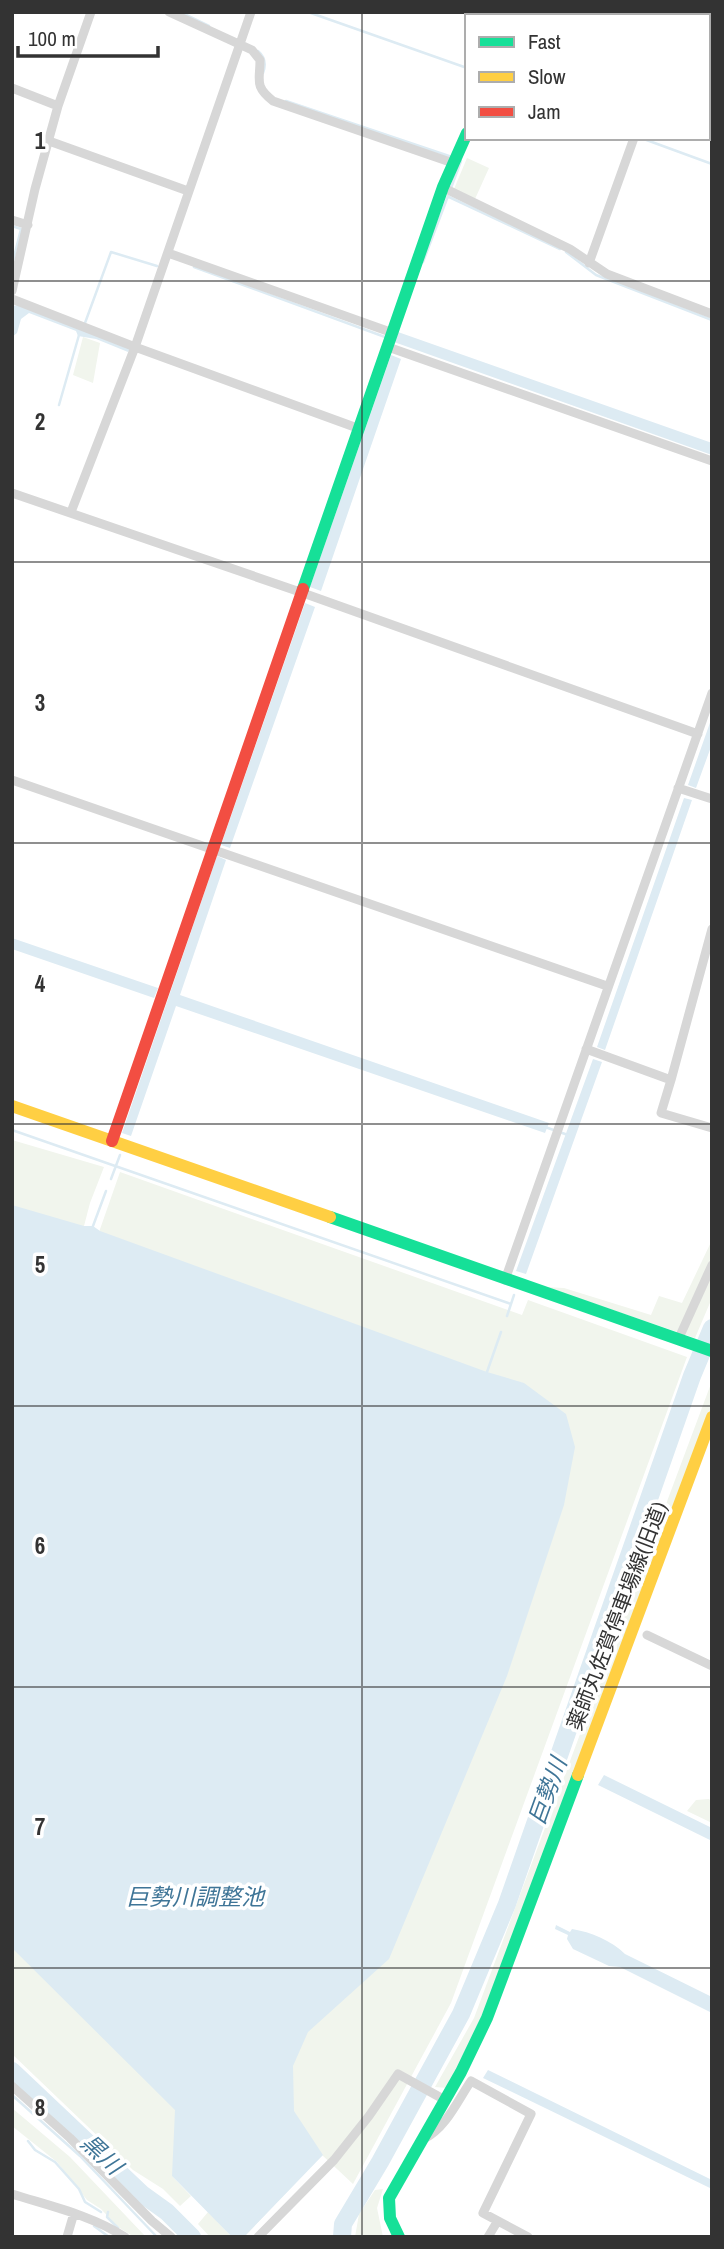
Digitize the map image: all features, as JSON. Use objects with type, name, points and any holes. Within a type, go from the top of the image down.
[{"type":"street","points":[[12,291],[58,106],[90,12]]},
{"type":"street","points":[[169,12],[240,40],[252,50],[260,60],[257,79],[262,92],[274,101],[455,159]]},
{"type":"street","points":[[71,512],[135,347],[251,12]]},
{"type":"street","points":[[12,88],[58,106]]},
{"type":"street","points":[[112,1141],[162,995],[220,851],[310,595],[360,429],[395,350],[393,332],[465,137]]},
{"type":"street","points":[[589,262],[633,140]]},
{"type":"street","points":[[49,141],[188,191]]},
{"type":"street","points":[[447,189],[570,249],[607,274],[712,314]]},
{"type":"street","points":[[12,220],[29,225]]},
{"type":"street","points":[[168,253],[393,332]]},
{"type":"street","points":[[12,299],[360,429]]},
{"type":"street","points":[[395,350],[712,461]]},
{"type":"street","points":[[12,493],[310,595],[698,734]]},
{"type":"street","points":[[505,1280],[607,986],[687,790],[698,734],[712,693]]},
{"type":"street","points":[[12,780],[607,986]]},
{"type":"street","points":[[687,790],[712,799]]},
{"type":"street","points":[[712,929],[662,1113],[712,1128]]},
{"type":"street","points":[[586,1049],[671,1080]]},
{"type":"street","points":[[12,1106],[712,1351]]},
{"type":"street","points":[[678,1340],[712,1265]]},
{"type":"street","name":"薬師丸佐賀停車場線(旧道)","points":[[399,2237],[390,2219],[389,2198],[479,2037],[499,1989],[712,1417]]},
{"type":"street","points":[[647,1635],[712,1667]]},
{"type":"street","points":[[258,2237],[334,2160],[398,2074],[445,2100]]},
{"type":"street","points":[[422,2139],[434,2134],[441,2126],[471,2081],[531,2114],[483,2213],[528,2237]]},
{"type":"street","points":[[12,2086],[70,2137],[171,2237]]},
{"type":"street","points":[[12,2194],[74,2213],[125,2237]]},
{"type":"street","points":[[67,2237],[74,2213]]},
{"type":"street","points":[[488,2237],[497,2222]]},
{"type":"shaded area","points":[[467,158],[489,168],[475,199],[454,189]]},
{"type":"shaded area","points":[[83,337],[100,343],[93,383],[73,375]]},
{"type":"shaded area","points":[[12,1140],[104,1167],[84,1226],[84,1275],[120,1172],[522,1315],[528,1300],[687,1357],[451,2003],[353,2184],[322,2155],[245,2236],[172,2176],[191,2196],[180,2206],[163,2189],[133,2170],[12,2054]]},
{"type":"shaded area","points":[[712,1240],[712,1298],[695,1338],[545,1287],[564,1288],[651,1315],[659,1296],[682,1303]]},
{"type":"shaded area","points":[[712,1381],[712,1406],[502,1973],[447,2088],[435,2087],[474,2018]]},
{"type":"shaded area","points":[[709,1799],[712,1802],[712,1823],[687,1811],[696,1800]]},
{"type":"shaded area","points":[[12,2108],[70,2157],[146,2237],[134,2237],[118,2227],[101,2209],[87,2200],[57,2162],[12,2126]]},
{"type":"shaded area","points":[[383,2189],[377,2208],[383,2237],[355,2237],[359,2214],[375,2190]]},
{"type":"shaded area","points":[[208,2212],[232,2237],[210,2237],[198,2224]]},
{"type":"water","points":[[18,305],[127,346],[130,350],[128,352],[96,339],[78,336],[76,331],[29,313],[21,319],[17,333],[12,337],[12,306]]},
{"type":"water","points":[[398,332],[712,443],[712,455],[394,342]]},
{"type":"water","points":[[391,355],[401,359],[321,591],[310,587]]},
{"type":"water","points":[[305,603],[315,607],[230,848],[221,845]]},
{"type":"water","points":[[712,717],[712,744],[696,788],[688,785]]},
{"type":"water","points":[[684,798],[692,800],[605,1050],[597,1047]]},
{"type":"water","points":[[217,856],[226,860],[180,995],[549,1123],[545,1133],[176,1006],[131,1136],[122,1133]]},
{"type":"water","points":[[12,938],[158,988],[154,998],[12,949]]},
{"type":"water","points":[[593,1059],[602,1062],[526,1274],[516,1271]]},
{"type":"water","name":"巨勢川調整池","points":[[12,1205],[84,1226],[93,1226],[100,1231],[487,1372],[524,1383],[566,1414],[575,1447],[564,1505],[507,1676],[389,1959],[308,2032],[293,2066],[294,2111],[323,2155],[244,2237],[232,2237],[172,2176],[175,2110],[12,1948]]},
{"type":"water","points":[[604,1775],[712,1828],[712,1841],[598,1785]]},
{"type":"water","points":[[556,1925],[570,1932],[572,1929],[601,1938],[625,1954],[712,1997],[712,2013],[620,1967],[609,1966],[573,1949],[567,1939],[568,1935],[555,1929]]},
{"type":"water","points":[[488,2070],[712,2180],[712,2189],[483,2078]]},
{"type":"waterway","points":[[180,12],[209,26]]},
{"type":"waterway","points":[[308,12],[465,67]]},
{"type":"waterway","points":[[258,51],[264,61],[263,73]]},
{"type":"waterway","points":[[286,101],[452,157]]},
{"type":"waterway","points":[[646,140],[712,164]]},
{"type":"waterway","points":[[451,188],[461,161]]},
{"type":"waterway","points":[[423,262],[448,196]]},
{"type":"waterway","points":[[449,197],[560,249]]},
{"type":"waterway","points":[[12,226],[21,229],[12,265]]},
{"type":"waterway","points":[[85,323],[111,252],[157,266]]},
{"type":"waterway","points":[[566,252],[596,275],[712,320]]},
{"type":"waterway","points":[[194,267],[385,337]]},
{"type":"waterway","points":[[59,405],[79,335]]},
{"type":"waterway","points":[[545,1127],[568,1135]]},
{"type":"waterway","points":[[12,1130],[511,1304],[514,1295]]},
{"type":"waterway","points":[[111,1179],[120,1155]]},
{"type":"waterway","points":[[93,1226],[106,1191]]},
{"type":"waterway","points":[[507,1316],[511,1304]]},
{"type":"waterway","name":"巨勢川","points":[[342,2237],[343,2224],[461,2014],[507,1904],[692,1376],[712,1328]]},
{"type":"waterway","points":[[487,1372],[501,1332]]},
{"type":"waterway","name":"黒川","points":[[12,2071],[142,2194],[167,2212],[192,2237]]},
{"type":"waterway","points":[[12,2095],[80,2156],[157,2237]]},
{"type":"waterway","points":[[28,2141],[35,2150],[55,2162],[79,2189],[85,2202],[101,2212]]},
{"type":"waterway","points":[[108,2212],[107,2217],[118,2228]]},
{"type":"waterway","points":[[94,2226],[109,2237]]},
{"type":"traffic: fast","points":[[303,589],[443,187],[465,138]]},
{"type":"traffic: fast","points":[[330,1217],[712,1351]]},
{"type":"traffic: fast","points":[[399,2237],[390,2218],[389,2198],[461,2072],[487,2018],[578,1775]]},
{"type":"traffic: slow","points":[[12,1106],[330,1217]]},
{"type":"traffic: slow","points":[[578,1775],[712,1417]]},
{"type":"traffic: jam","points":[[112,1141],[303,589]]}]
